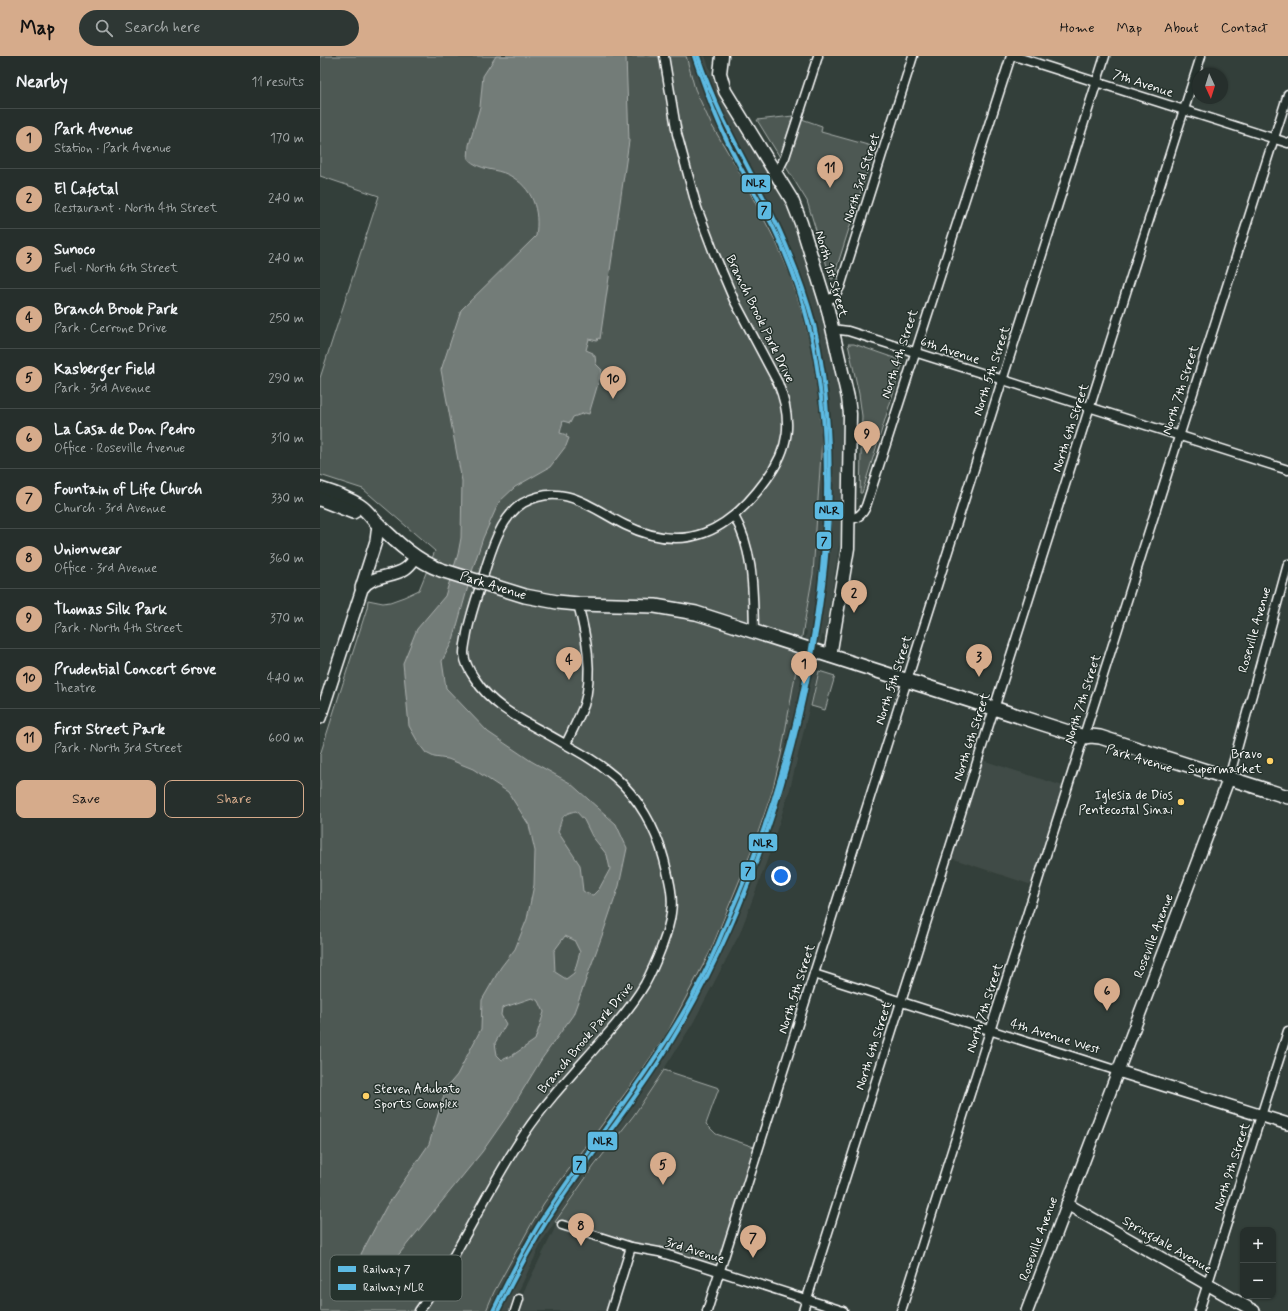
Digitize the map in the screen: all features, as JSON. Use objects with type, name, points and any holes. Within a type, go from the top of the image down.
[{"type":"main road","name":"North 1st Street","points":[[722,56],[720,72],[725,91],[797,211],[825,301],[850,409],[848,519]]},
{"type":"main road","name":"Park Avenue","points":[[320,489],[343,497],[360,506],[378,525],[416,557],[441,570],[542,600],[578,604],[627,604],[665,607],[696,613],[1084,737],[1100,737],[1227,782],[1288,806]]},
{"type":"main road","name":"Park Avenue","points":[[320,499],[345,508],[378,525]]},
{"type":"main road","points":[[827,655],[848,548],[848,519]]},
{"type":"main road","name":"Park Avenue","points":[[1227,782],[1288,797]]},
{"type":"street","name":"Branch Brook Park Drive","points":[[454,1255],[506,1163],[527,1130],[547,1104],[616,1025],[638,996],[654,968],[668,927],[672,905],[670,884],[662,852],[648,820],[630,792],[618,780],[593,760],[515,716],[493,700],[475,679],[464,656],[468,627],[488,562],[498,536],[507,519],[525,502],[535,498],[556,495],[578,499],[634,529],[664,537],[686,538],[697,536],[714,529],[734,516],[754,497],[775,467],[784,448],[787,435],[787,413],[784,398],[775,376],[734,300],[697,208],[677,134],[664,56]]},
{"type":"street","points":[[774,172],[780,167],[785,157],[818,56]]},
{"type":"street","name":"North 3rd Street","points":[[825,301],[834,297],[840,287],[913,56]]},
{"type":"street","name":"North 4th Street","points":[[848,519],[857,518],[864,510],[1010,56]]},
{"type":"street","name":"7th Avenue","points":[[1014,56],[1288,143]]},
{"type":"street","name":"North 5th Street","points":[[707,1311],[1105,56]]},
{"type":"street","name":"North 6th Street","points":[[803,1311],[1201,56]]},
{"type":"street","name":"North 7th Street","points":[[901,1311],[1288,94]]},
{"type":"street","name":"6th Avenue","points":[[832,329],[848,331],[1288,470]]},
{"type":"street","points":[[734,516],[743,532],[747,549],[753,588],[754,631]]},
{"type":"street","points":[[320,718],[376,541],[378,525]]},
{"type":"street","points":[[360,594],[364,586],[369,582],[402,571],[409,566],[416,557]]},
{"type":"street","name":"Roseville Avenue","points":[[1027,1311],[1227,782],[1288,564]]},
{"type":"street","points":[[566,744],[584,705],[588,683],[588,657],[578,604]]},
{"type":"street","name":"4th Avenue West","points":[[814,974],[990,1031],[1288,1124]]},
{"type":"street","name":"North 9th Street","points":[[1199,1311],[1288,1031]]},
{"type":"street","name":"Springdale Avenue","points":[[1067,1204],[1254,1311]]},
{"type":"street","name":"3rd Avenue","points":[[562,1225],[631,1247],[659,1252],[843,1311]]},
{"type":"street","points":[[611,1311],[631,1247]]},
{"type":"street","points":[[515,1311],[519,1299]]},
{"type":"street","name":"Branch Brook Park Drive","points":[[419,1311],[426,1301]]},
{"type":"shaded area","points":[[320,56],[686,56],[695,89],[711,124],[736,166],[776,242],[790,274],[811,347],[818,395],[822,439],[813,574],[781,755],[772,792],[752,850],[710,952],[666,1035],[635,1080],[544,1203],[494,1292],[486,1311],[320,1311],[320,755],[367,608],[368,600],[383,603],[390,602],[419,590],[435,551],[363,489],[320,475],[320,378],[379,196],[320,176]]},
{"type":"shaded area","points":[[496,56],[626,56],[629,141],[600,339],[598,338],[597,341],[589,339],[586,350],[593,353],[596,364],[602,370],[589,414],[585,413],[573,417],[570,423],[563,421],[560,433],[567,435],[566,437],[569,438],[566,446],[550,467],[515,487],[499,502],[483,538],[474,565],[453,640],[442,661],[446,688],[488,732],[531,761],[570,783],[616,824],[627,848],[619,886],[573,1015],[541,1060],[507,1116],[482,1152],[398,1255],[361,1255],[386,1207],[429,1144],[446,1088],[457,1075],[481,1029],[482,1000],[501,967],[515,949],[527,919],[534,885],[535,851],[529,825],[508,792],[473,769],[448,759],[434,757],[426,753],[419,744],[409,726],[403,663],[417,629],[445,596],[458,554],[461,538],[462,481],[441,370],[461,310],[536,236],[536,209],[524,186],[509,175],[478,166],[468,159],[469,145],[480,107],[483,76]],"holes":[[[576,811],[584,820],[592,836],[607,855],[610,869],[599,889],[593,895],[583,891],[580,865],[558,832],[560,823],[563,817],[567,814]],[[565,936],[574,940],[580,952],[574,973],[566,979],[555,972],[554,951]],[[532,998],[539,1001],[544,1012],[535,1040],[513,1055],[502,1060],[497,1055],[495,1043],[506,1024],[501,1015],[502,1008]]]},
{"type":"shaded area","points":[[686,56],[705,56],[720,96],[789,208],[822,315],[843,410],[841,534],[825,636],[822,635],[814,670],[818,671],[790,789],[766,863],[740,933],[693,1023],[667,1064],[634,1115],[592,1166],[543,1240],[509,1311],[486,1311],[494,1292],[544,1203],[635,1080],[666,1035],[710,952],[752,850],[772,792],[781,755],[796,665],[801,665],[807,631],[804,630],[813,574],[822,439],[818,395],[811,347],[790,274],[776,242],[736,166],[711,124],[695,89]]},
{"type":"shaded area","points":[[793,116],[822,126],[821,132],[875,147],[833,279],[831,279],[807,201],[757,120]]},
{"type":"shaded area","points":[[848,344],[854,344],[897,359],[902,365],[862,493],[860,493],[862,416],[859,394]]},
{"type":"shaded area","points":[[819,671],[835,676],[825,710],[811,706]]},
{"type":"shaded area","points":[[979,759],[1066,787],[1035,886],[948,857]]},
{"type":"shaded area","points":[[664,1070],[719,1088],[706,1124],[716,1134],[757,1148],[716,1268],[626,1244],[555,1222],[594,1166],[634,1115]]},
{"type":"shaded area","points":[[556,1226],[630,1250],[610,1311],[517,1311],[524,1291]]},
{"type":"rail line","name":"7","points":[[493,1311],[534,1232],[653,1061],[687,1006],[709,963],[752,862],[773,802],[791,741],[805,679],[816,615],[823,552],[826,489],[823,414],[812,338],[802,301],[785,253],[724,134],[710,101],[694,56]]},
{"type":"rail line","name":"NLR","points":[[498,1311],[541,1230],[571,1184],[642,1087],[668,1047],[693,1003],[737,913],[755,866],[786,770],[809,671],[820,611],[827,550],[830,458],[825,388],[817,338],[803,288],[794,264],[769,207],[725,123],[698,56]]},
{"type":"place","name":"First Street Park","points":[[830,188]]},
{"type":"place","name":"Prudential Concert Grove","points":[[613,399]]},
{"type":"place","name":"Thomas Silk Park","points":[[867,454]]},
{"type":"place","name":"El Cafetal","points":[[854,613]]},
{"type":"place","name":"Sunoco","points":[[979,677]]},
{"type":"place","name":"Branch Brook Park","points":[[569,680]]},
{"type":"place","name":"Park Avenue","points":[[804,684]]},
{"type":"place","name":"Bravo Supermarket","points":[[1270,761]]},
{"type":"place","name":"Iglesia de Dios Pentecostal Sinai","points":[[1181,802]]},
{"type":"place","name":"La Casa de Don Pedro","points":[[1107,1011]]},
{"type":"place","name":"Steven Adubato Sports Complex","points":[[366,1096]]},
{"type":"place","name":"Kasberger Field","points":[[663,1185]]},
{"type":"place","name":"Unionwear","points":[[581,1246]]},
{"type":"place","name":"Fountain of Life Church","points":[[753,1258]]}]
